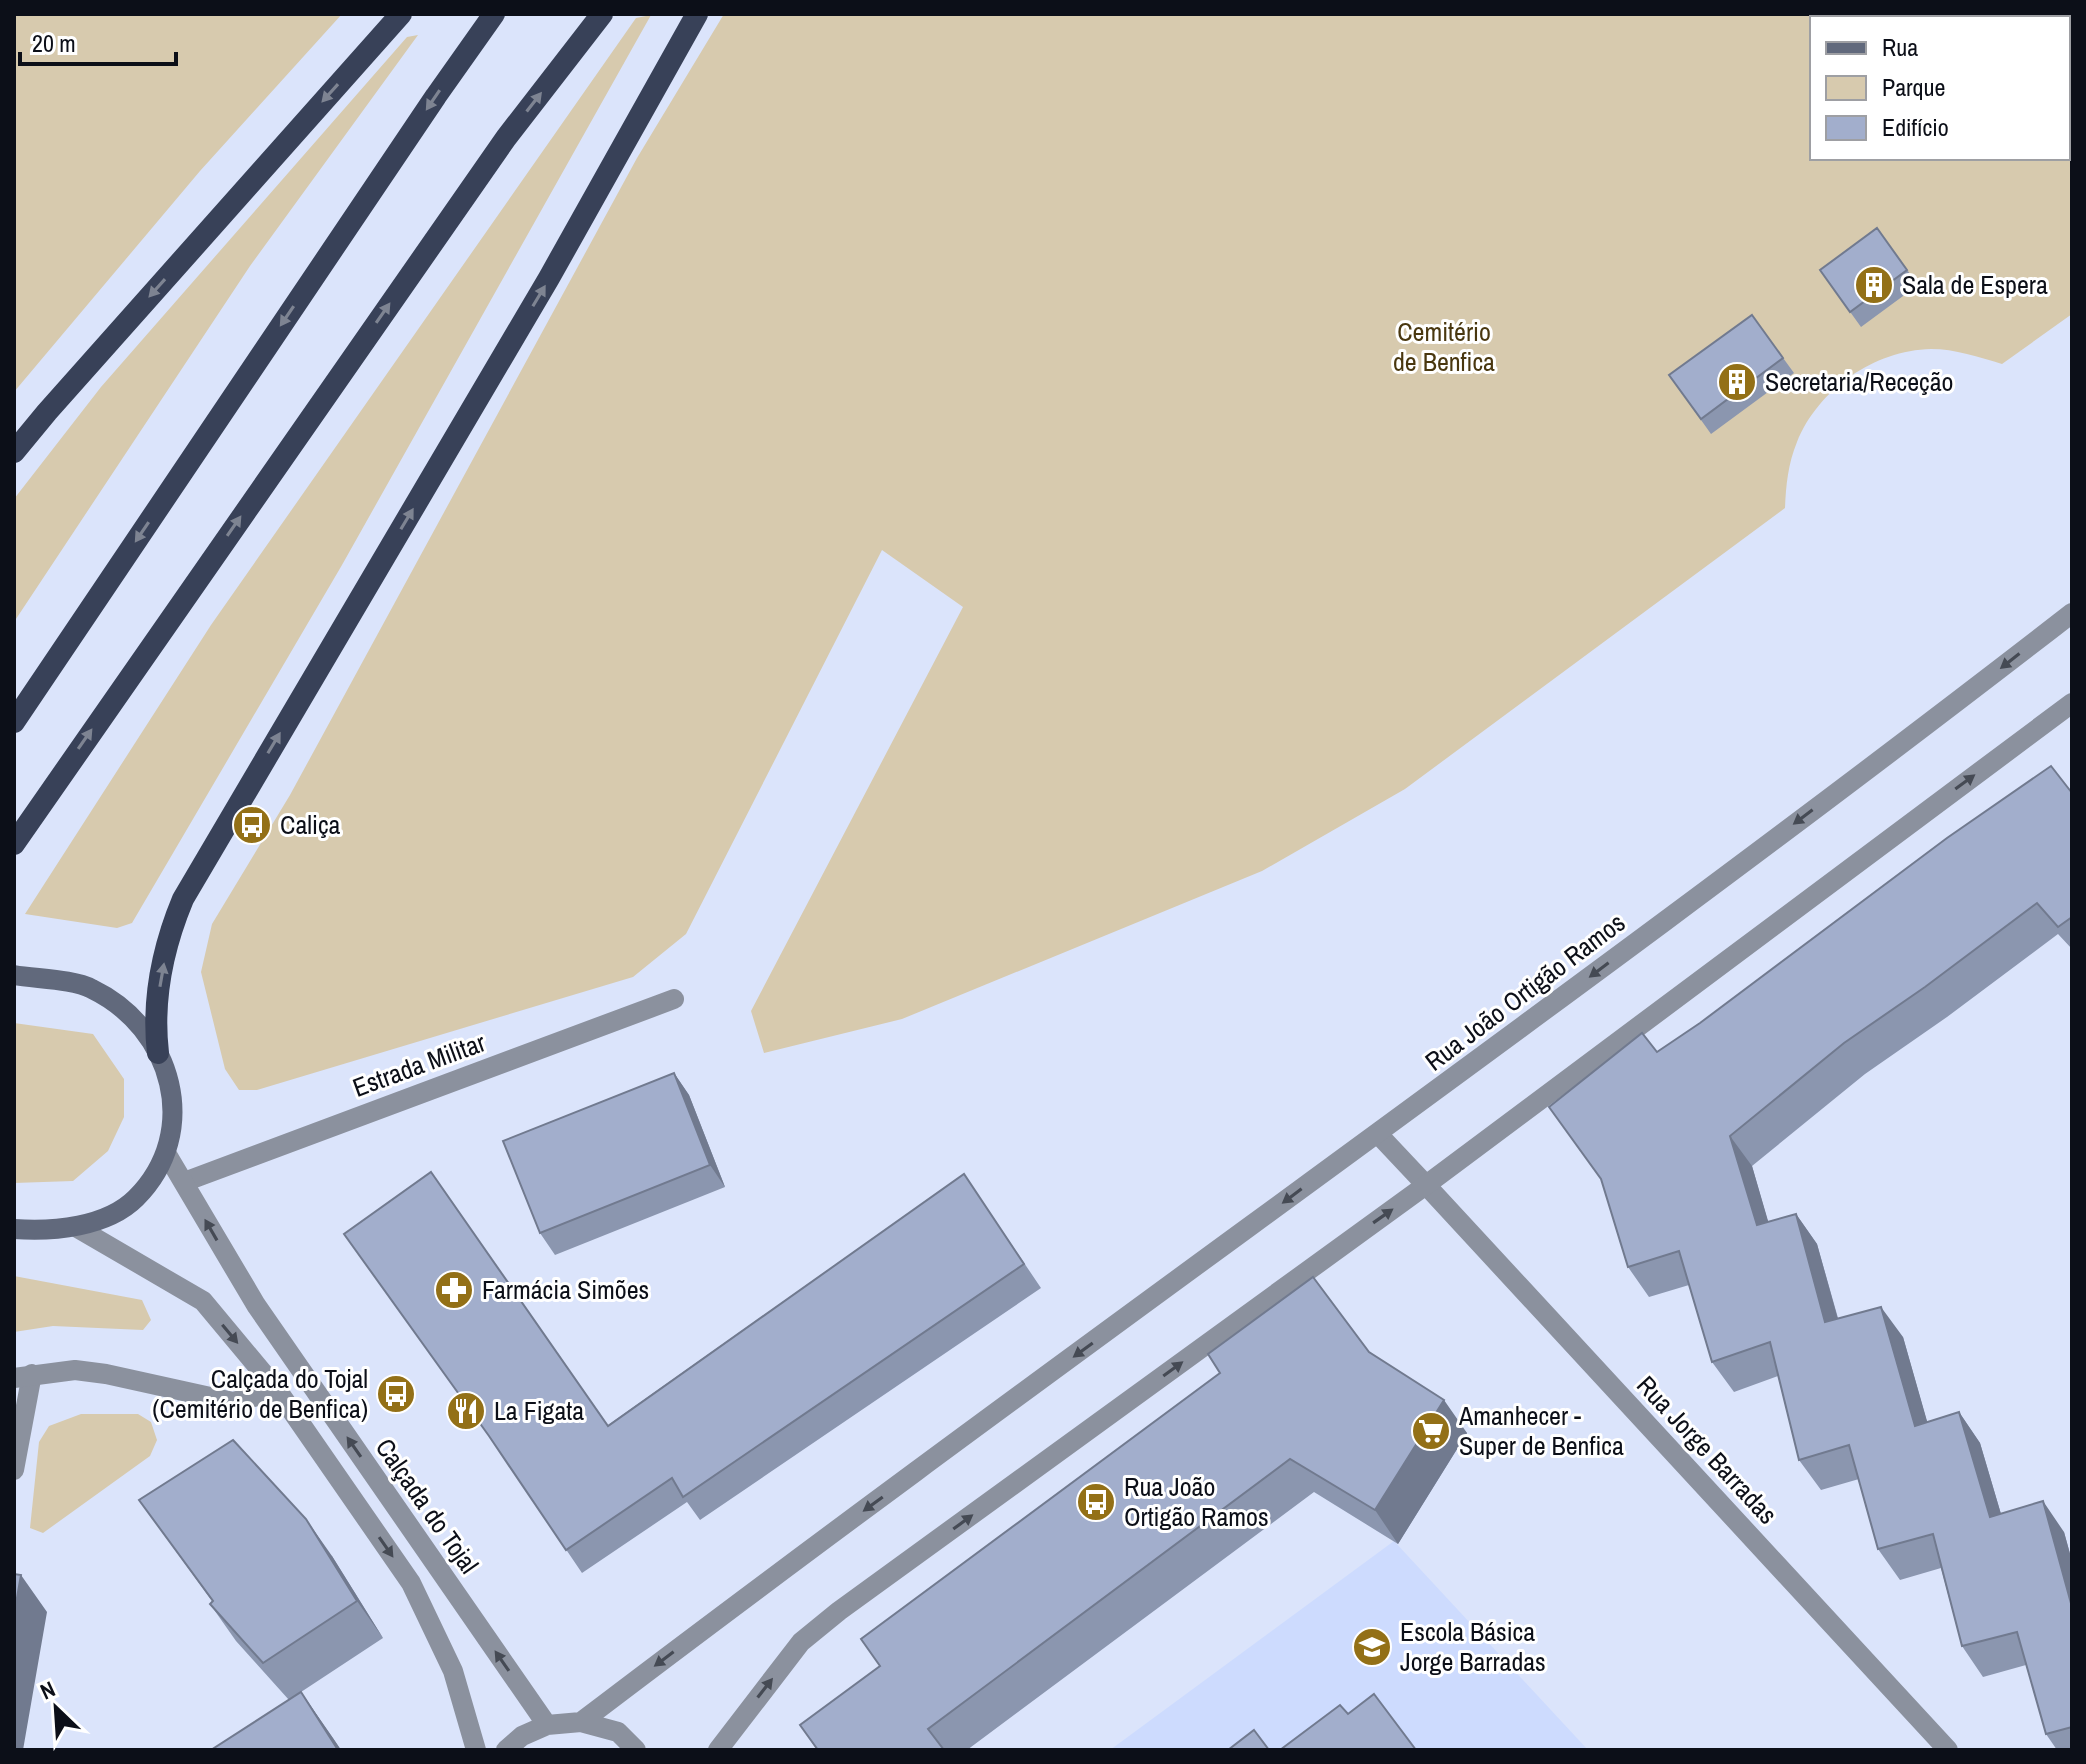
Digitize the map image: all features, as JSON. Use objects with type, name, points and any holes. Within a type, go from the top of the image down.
[{"type":"highway","points":[[14,452],[401,14]]},
{"type":"highway","points":[[14,722],[494,14]]},
{"type":"highway","points":[[14,844],[506,138],[602,14]]},
{"type":"highway","points":[[158,1053],[155,1027],[158,998],[167,945],[183,899],[549,278],[697,14]]},
{"type":"main road","points":[[14,975],[89,987],[107,996],[143,1029],[167,1069],[173,1101],[166,1153],[135,1199],[107,1216],[76,1227],[14,1229]]},
{"type":"street","name":"Rua João Ortigão Ramos","points":[[581,1722],[1378,1134],[2072,613]]},
{"type":"street","points":[[718,1750],[801,1642],[1426,1185],[2072,703]]},
{"type":"street","name":"Estrada Militar","points":[[184,1182],[674,999]]},
{"type":"street","name":"Rua Jorge Barradas","points":[[1378,1134],[1948,1750]]},
{"type":"street","name":"Calçada do Tojal","points":[[166,1153],[256,1305],[547,1725]]},
{"type":"street","points":[[76,1227],[203,1301],[278,1391],[411,1583],[453,1671],[476,1750]]},
{"type":"street","points":[[14,1470],[23,1376],[75,1370],[233,1402],[278,1391]]},
{"type":"street","points":[[506,1750],[522,1736],[547,1725],[581,1722],[618,1732],[636,1750]]},
{"type":"shaded area","name":"Escola Básica Jorge Barradas","points":[[1394,1541],[1588,1750],[1110,1750]]},
{"type":"green space","points":[[14,14],[342,14],[200,171],[14,392]]},
{"type":"green space","name":"Cemitério de Benfica","points":[[724,14],[2072,14],[2072,314],[2002,364],[1958,352],[1931,349],[1889,357],[1850,376],[1806,423],[1791,458],[1785,508],[1405,789],[1262,871],[902,1019],[764,1053],[751,1011],[963,607],[882,550],[686,934],[633,977],[257,1090],[239,1090],[225,1069],[201,972],[212,924],[290,795],[637,158]]},
{"type":"green space","points":[[651,15],[342,565],[132,923],[117,928],[25,914],[211,625],[636,18]]},
{"type":"green space","points":[[418,35],[250,266],[14,622],[14,499],[101,387],[407,37]]},
{"type":"green space","points":[[14,1023],[93,1034],[124,1079],[124,1117],[108,1151],[73,1181],[14,1183]]},
{"type":"green space","points":[[14,1276],[142,1300],[151,1320],[143,1330],[53,1326],[14,1332]]},
{"type":"green space","points":[[81,1414],[138,1414],[151,1422],[157,1440],[150,1456],[43,1533],[30,1528],[39,1442],[49,1426]]},
{"type":"building","name":"Sala de Espera","points":[[1877,228],[1907,270],[1850,312],[1820,270]]},
{"type":"building","name":"Secretaria/Receção","points":[[1752,315],[1783,358],[1701,419],[1669,375]]},
{"type":"building","points":[[2051,766],[2072,793],[2072,917],[2058,927],[2037,903],[1844,1043],[1730,1136],[1757,1225],[1796,1214],[1825,1322],[1881,1307],[1915,1426],[1959,1412],[1990,1517],[2043,1501],[2072,1607],[2072,1727],[2046,1734],[2017,1632],[1962,1646],[1933,1534],[1878,1549],[1849,1445],[1799,1460],[1770,1342],[1712,1362],[1679,1251],[1628,1267],[1601,1179],[1549,1107],[1642,1033],[1657,1052],[1700,1023],[1947,838]]},
{"type":"building","points":[[674,1073],[710,1165],[540,1233],[503,1141]]},
{"type":"building","points":[[431,1172],[608,1426],[964,1174],[1024,1264],[683,1497],[672,1478],[566,1550],[489,1436],[344,1234]]},
{"type":"building","points":[[1313,1277],[1369,1352],[1444,1400],[1375,1510],[1290,1459],[928,1729],[944,1750],[818,1750],[800,1725],[880,1666],[861,1639],[1220,1373],[1208,1354]]},
{"type":"building","points":[[233,1440],[306,1519],[357,1601],[263,1663],[210,1604],[213,1601],[139,1500]]},
{"type":"building","points":[[14,1574],[21,1575],[14,1615]]},
{"type":"building","points":[[301,1692],[338,1750],[211,1750]]},
{"type":"building","points":[[1374,1694],[1416,1750],[1280,1750],[1340,1705],[1348,1714]]},
{"type":"building","points":[[1254,1730],[1269,1750],[1228,1750]]},
{"type":"place","name":"Sala de Espera","points":[[1874,285]]},
{"type":"place","name":"Secretaria/Receção","points":[[1737,382]]},
{"type":"place","name":"Caliça","points":[[252,825]]},
{"type":"place","name":"Farmácia Simões","points":[[454,1290]]},
{"type":"place","name":"Calçada do Tojal (Cemitério de Benfica)","points":[[396,1394]]},
{"type":"place","name":"La Figata","points":[[466,1411]]},
{"type":"place","name":"Amanhecer - Super de Benfica","points":[[1431,1431]]},
{"type":"place","name":"Rua João Ortigão Ramos","points":[[1096,1502]]},
{"type":"place","name":"Escola Básica Jorge Barradas","points":[[1372,1647]]}]
